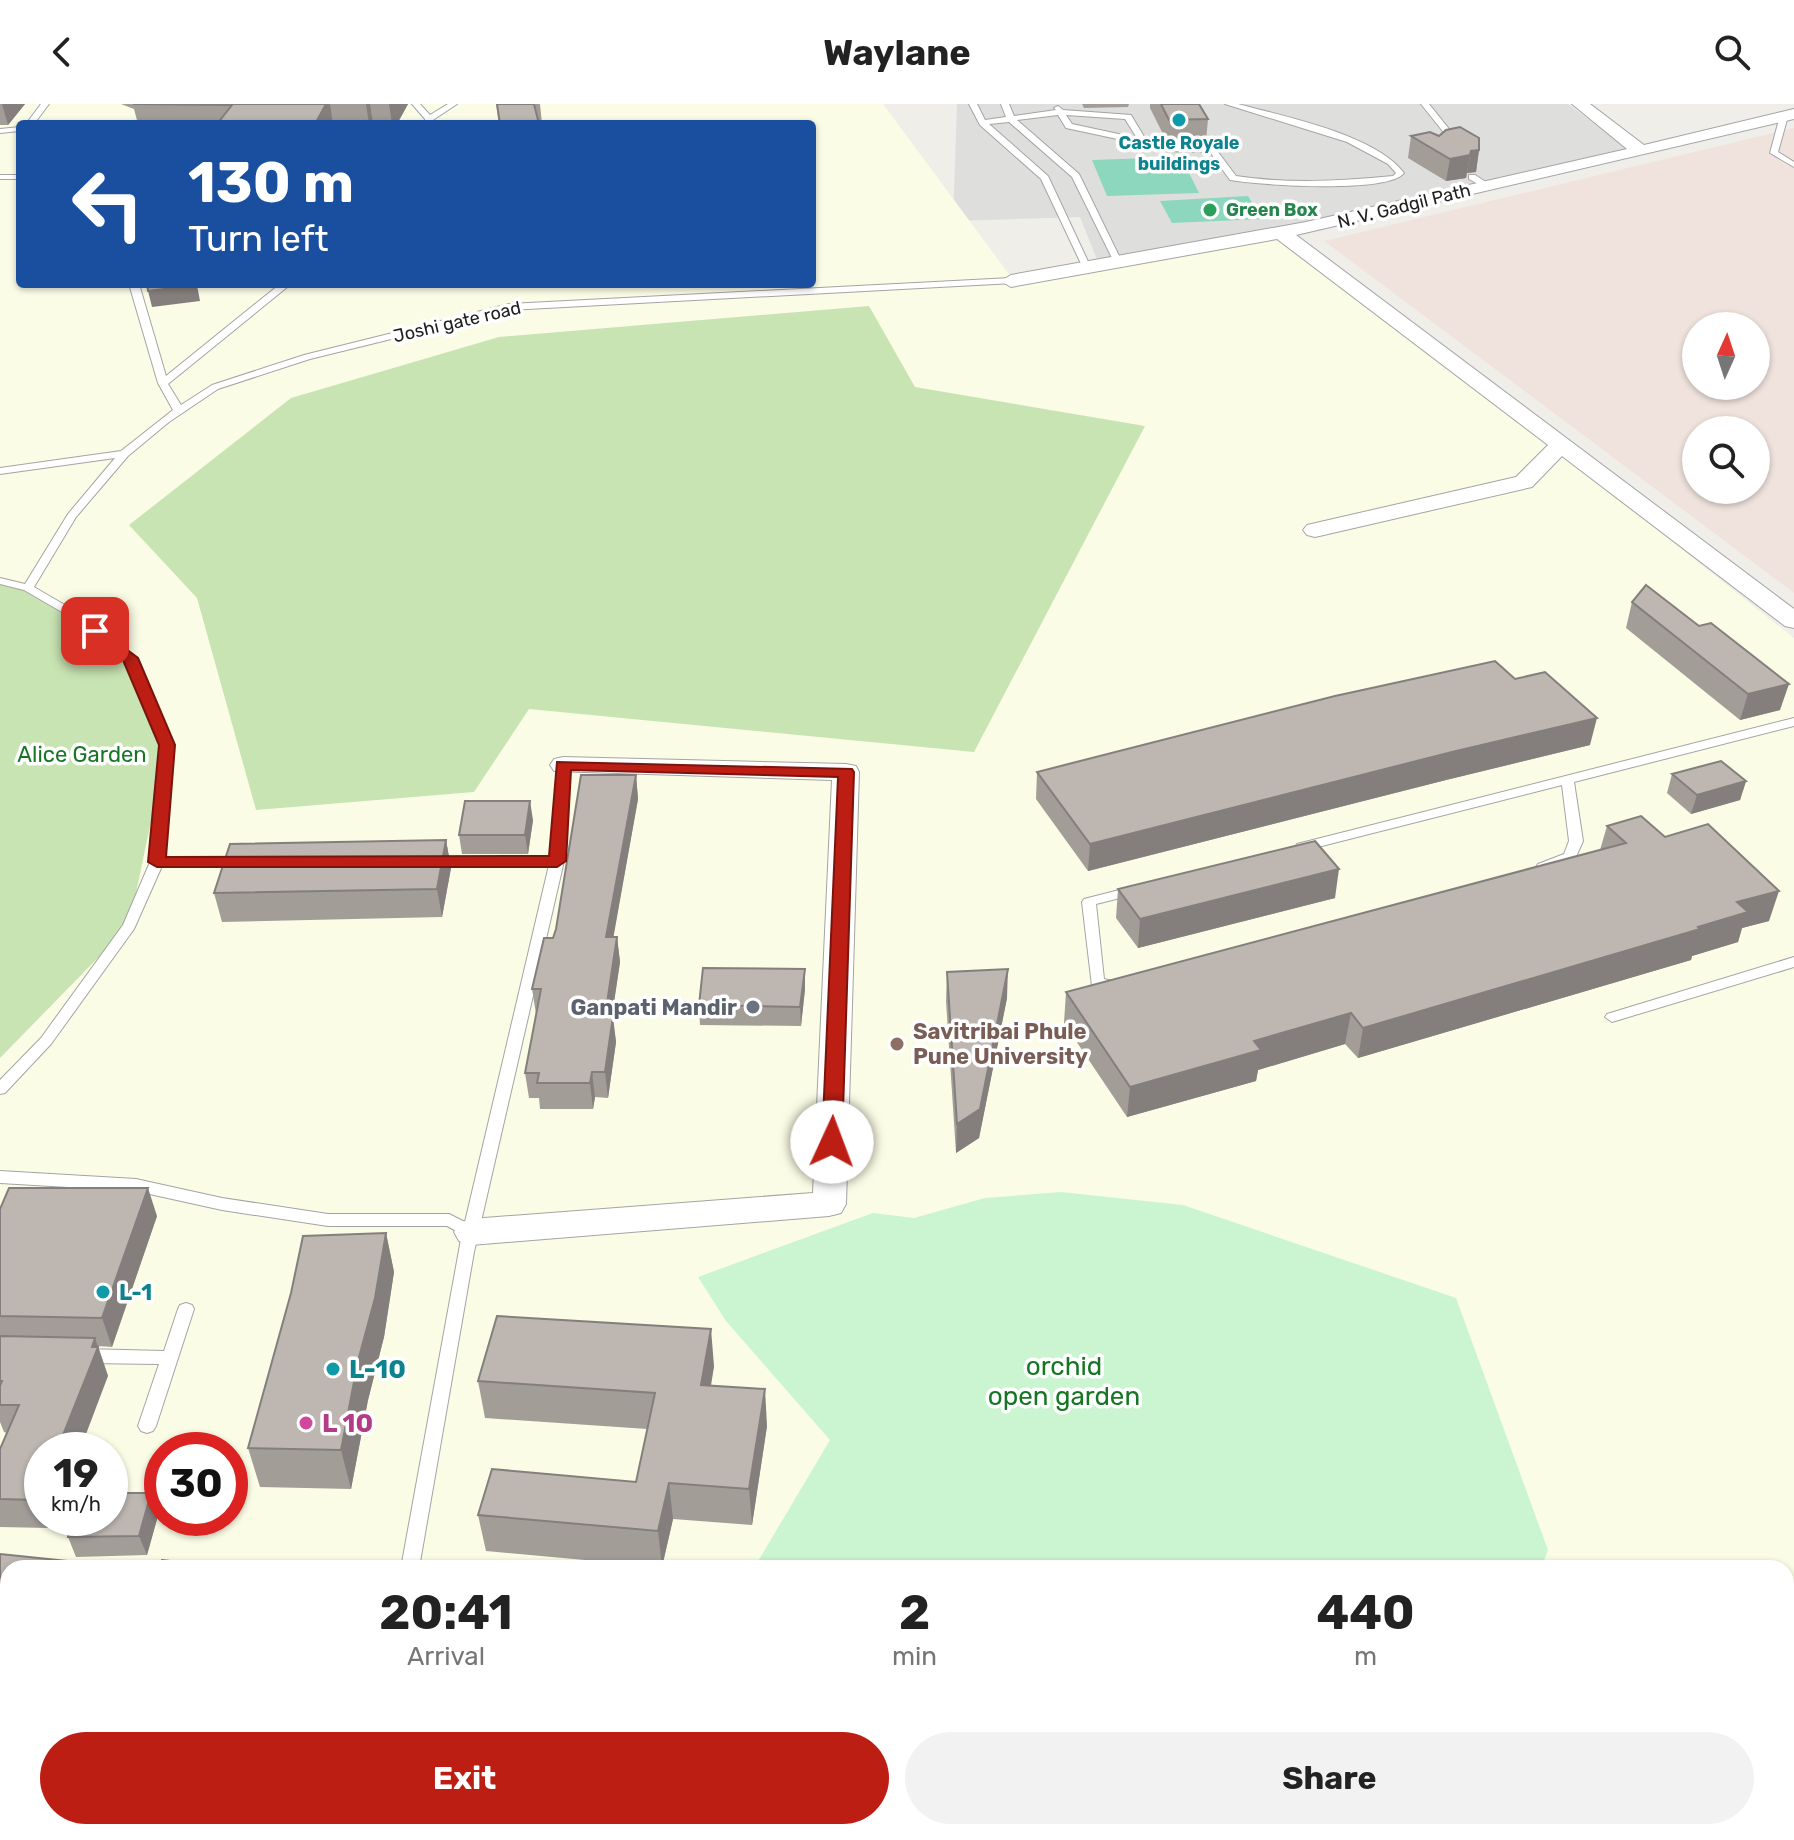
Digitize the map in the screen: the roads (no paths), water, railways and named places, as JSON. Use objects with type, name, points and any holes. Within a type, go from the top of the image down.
[{"type":"street","points":[[1580,104],[1641,151]]},
{"type":"street","name":"N. V. Gadgil Path","points":[[1011,281],[1088,270],[1281,233],[1480,181],[1641,151],[1789,115]]},
{"type":"street","points":[[1281,233],[1794,621]]},
{"type":"street","points":[[1315,530],[1524,482],[1561,444]]},
{"type":"street","points":[[471,1232],[829,1204],[846,772],[563,765]]},
{"type":"lane","points":[[416,104],[428,120]]},
{"type":"lane","points":[[430,120],[452,104],[459,104]]},
{"type":"lane","points":[[973,104],[983,123],[1045,178],[1088,270]]},
{"type":"lane","points":[[1005,104],[1011,119],[1076,176],[1119,264]]},
{"type":"lane","points":[[1055,104],[1069,126],[1164,149],[1212,150],[1233,178],[1304,184],[1371,181],[1396,178],[1400,173],[1397,166],[1373,150],[1229,104]]},
{"type":"lane","points":[[1425,104],[1449,134],[1433,153]]},
{"type":"lane","points":[[983,123],[1061,112],[1128,117],[1143,142]]},
{"type":"lane","points":[[1789,115],[1774,153],[1794,165]]},
{"type":"lane","name":"Joshi gate road","points":[[28,588],[72,516],[124,454],[215,387],[307,357],[509,307],[1011,281]]},
{"type":"lane","points":[[135,288],[163,383],[179,411]]},
{"type":"lane","points":[[163,383],[281,288]]},
{"type":"lane","points":[[0,471],[124,454]]},
{"type":"lane","points":[[0,581],[28,588],[78,617],[130,658],[167,745],[157,862],[129,926],[46,1041],[0,1089]]},
{"type":"lane","points":[[1291,850],[1794,722]]},
{"type":"lane","points":[[411,1560],[471,1232],[557,861],[563,765]]},
{"type":"lane","points":[[1523,873],[1570,856],[1576,841],[1567,779]]},
{"type":"lane","points":[[418,862],[557,861]]},
{"type":"lane","points":[[157,862],[249,862]]},
{"type":"lane","points":[[1133,982],[1118,986],[1097,983],[1089,902],[1153,885]]},
{"type":"lane","points":[[1612,1017],[1794,962]]},
{"type":"lane","points":[[0,1177],[136,1185],[222,1204],[328,1220],[449,1220],[471,1232]]},
{"type":"lane","points":[[147,1426],[186,1309]]},
{"type":"lane","points":[[73,1356],[169,1358]]},
{"type":"place","name":"Castle Royale buildings","points":[[1179,120]]},
{"type":"place","name":"Green Box","points":[[1210,210]]},
{"type":"place","name":"Ganpati Mandir","points":[[753,1007]]},
{"type":"place","name":"Savitribai Phule Pune University","points":[[897,1044]]},
{"type":"place","name":"L-1","points":[[103,1292]]},
{"type":"place","name":"L-10","points":[[333,1369]]},
{"type":"place","name":"L 10","points":[[306,1423]]},
{"type":"park label","name":"Alice Garden","points":[[82,754]]},
{"type":"park label","name":"orchid open garden","points":[[1064,1381]]}]
